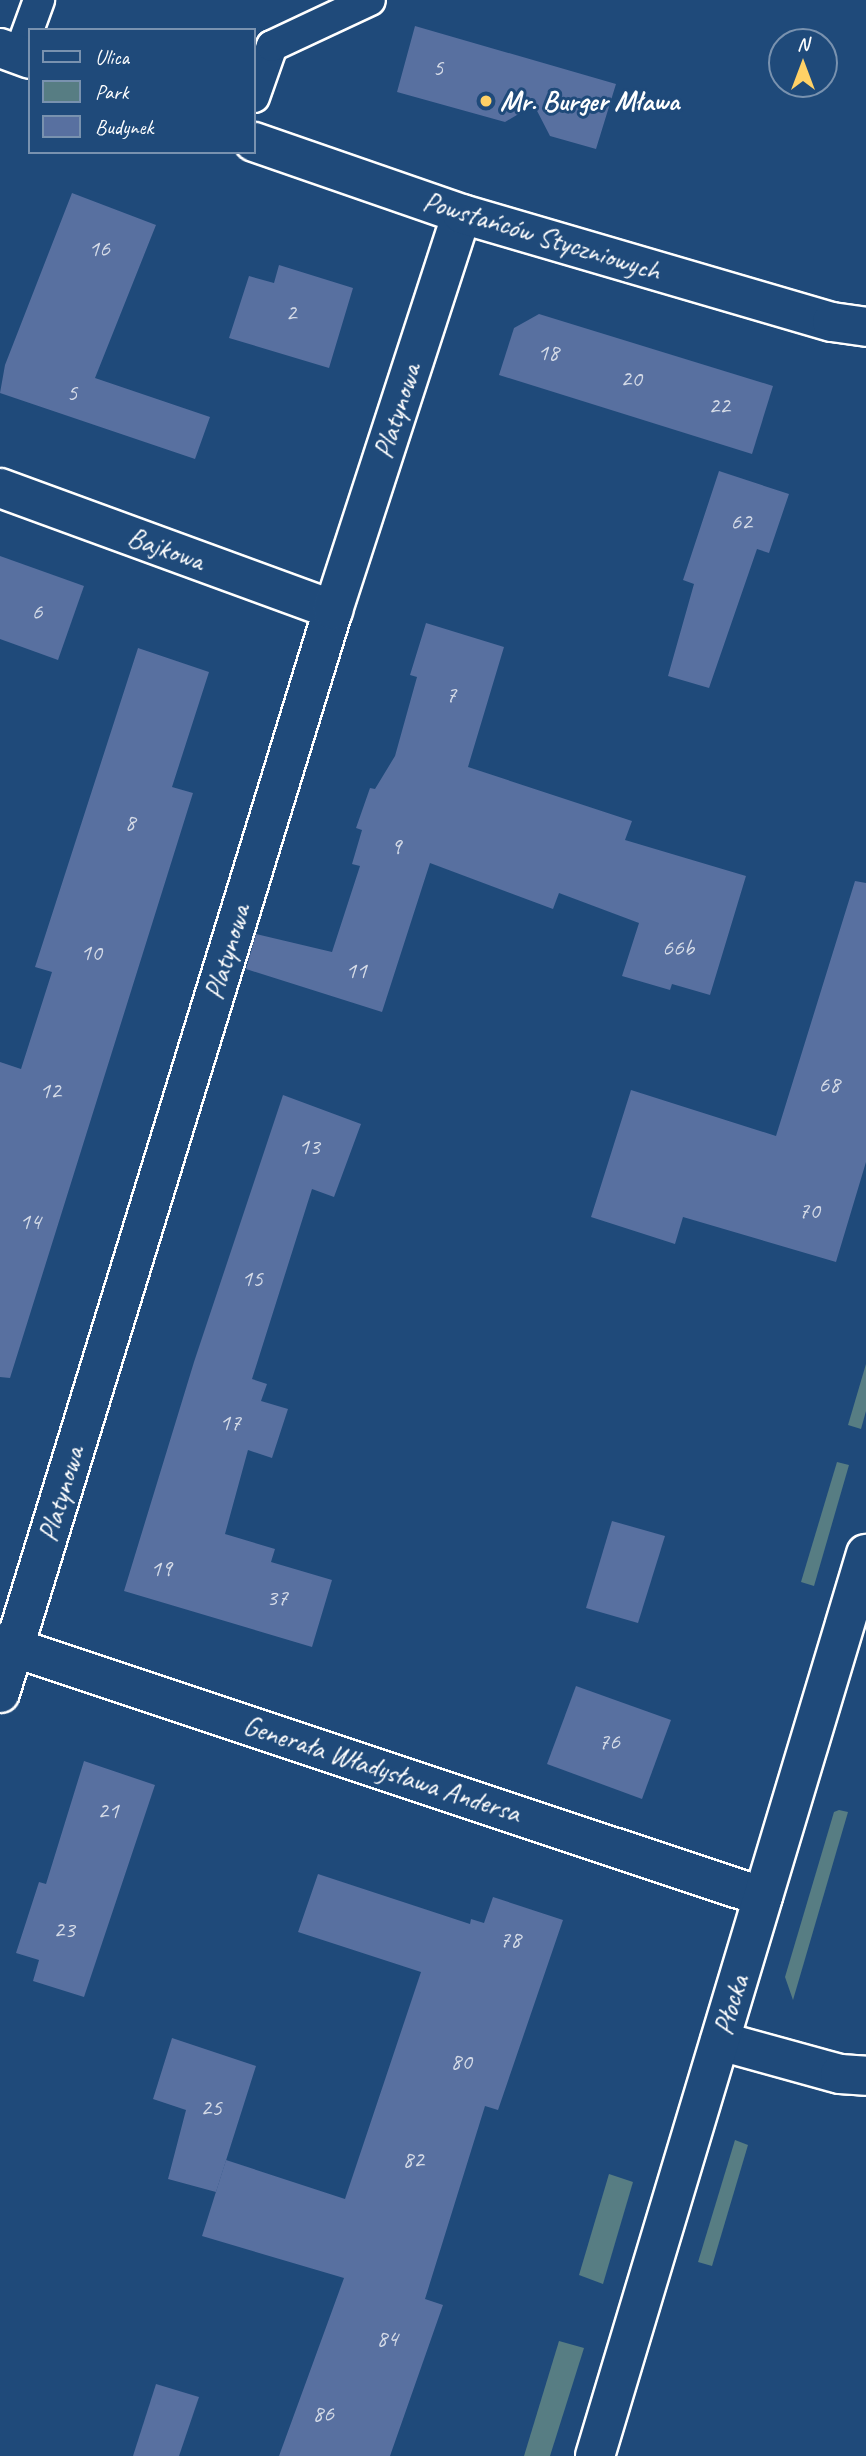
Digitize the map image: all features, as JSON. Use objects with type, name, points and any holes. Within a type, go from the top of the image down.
[{"type":"street","name":"Powstańców Styczniowych","points":[[256,143],[462,214],[849,325],[866,338]]},
{"type":"street","name":"Platynowa","points":[[0,1693],[7,1645],[333,610],[462,214]]},
{"type":"street","name":"Bajkowa","points":[[0,488],[333,610]]},
{"type":"street","name":"Płocka","points":[[595,2456],[866,1554]]},
{"type":"street","name":"Generała Władysława Andersa","points":[[7,1645],[763,1897]]},
{"type":"street","points":[[720,2041],[840,2074],[866,2076]]},
{"type":"lane","points":[[16,54],[39,0]]},
{"type":"lane","points":[[256,91],[272,46],[370,0]]},
{"type":"green space","points":[[866,1364],[866,1411],[861,1429],[848,1425]]},
{"type":"green space","points":[[837,1462],[849,1465],[814,1586],[801,1582]]},
{"type":"green space","points":[[834,1812],[848,1812],[793,2000],[785,1977]]},
{"type":"green space","points":[[735,2140],[748,2145],[712,2266],[698,2262]]},
{"type":"green space","points":[[609,2174],[633,2182],[603,2284],[579,2275]]},
{"type":"green space","points":[[559,2341],[584,2348],[550,2456],[524,2456]]},
{"type":"building","points":[[415,26],[616,84],[596,149],[550,136],[534,105],[505,122],[397,92]]},
{"type":"building","points":[[72,193],[156,225],[95,378],[210,417],[195,459],[0,393],[5,365]]},
{"type":"building","points":[[279,265],[353,288],[329,368],[229,338],[249,276],[274,283]]},
{"type":"building","points":[[539,314],[773,386],[752,454],[499,375],[514,328]]},
{"type":"building","points":[[719,471],[789,494],[769,553],[757,549],[709,688],[668,676],[694,584],[683,580]]},
{"type":"building","points":[[0,556],[84,586],[58,660],[0,639]]},
{"type":"building","points":[[426,623],[504,647],[468,767],[632,821],[625,840],[746,876],[710,995],[672,984],[670,990],[622,976],[639,923],[559,893],[553,909],[430,863],[382,1012],[246,969],[256,934],[332,952],[360,866],[352,864],[362,830],[356,828],[370,788],[375,789],[395,756],[417,677],[410,675]]},
{"type":"building","points":[[138,648],[209,672],[172,787],[193,793],[10,1378],[0,1377],[0,1062],[21,1069],[52,972],[35,967]]},
{"type":"building","points":[[855,881],[866,883],[866,1162],[836,1262],[683,1217],[675,1244],[591,1217],[631,1090],[776,1136]]},
{"type":"building","points":[[283,1095],[361,1124],[334,1197],[312,1189],[252,1379],[267,1384],[261,1401],[288,1409],[272,1458],[248,1450],[225,1534],[275,1549],[271,1562],[332,1580],[312,1647],[124,1591],[194,1362]]},
{"type":"building","points":[[612,1521],[665,1536],[638,1623],[586,1608]]},
{"type":"building","points":[[576,1686],[671,1720],[642,1799],[547,1764]]},
{"type":"building","points":[[84,1761],[155,1785],[84,1997],[33,1981],[39,1960],[16,1953],[39,1882],[46,1884]]},
{"type":"building","points":[[318,1874],[470,1924],[471,1919],[484,1923],[493,1897],[563,1920],[498,2110],[485,2106],[425,2299],[443,2305],[390,2456],[279,2456],[344,2278],[202,2236],[226,2160],[345,2199],[421,1972],[298,1932]]},
{"type":"building","points":[[172,2038],[256,2066],[216,2192],[168,2179],[186,2110],[153,2099]]},
{"type":"building","points":[[156,2384],[199,2397],[179,2456],[133,2456]]},
{"type":"place","name":"Mr. Burger Mława","points":[[486,101]]}]
